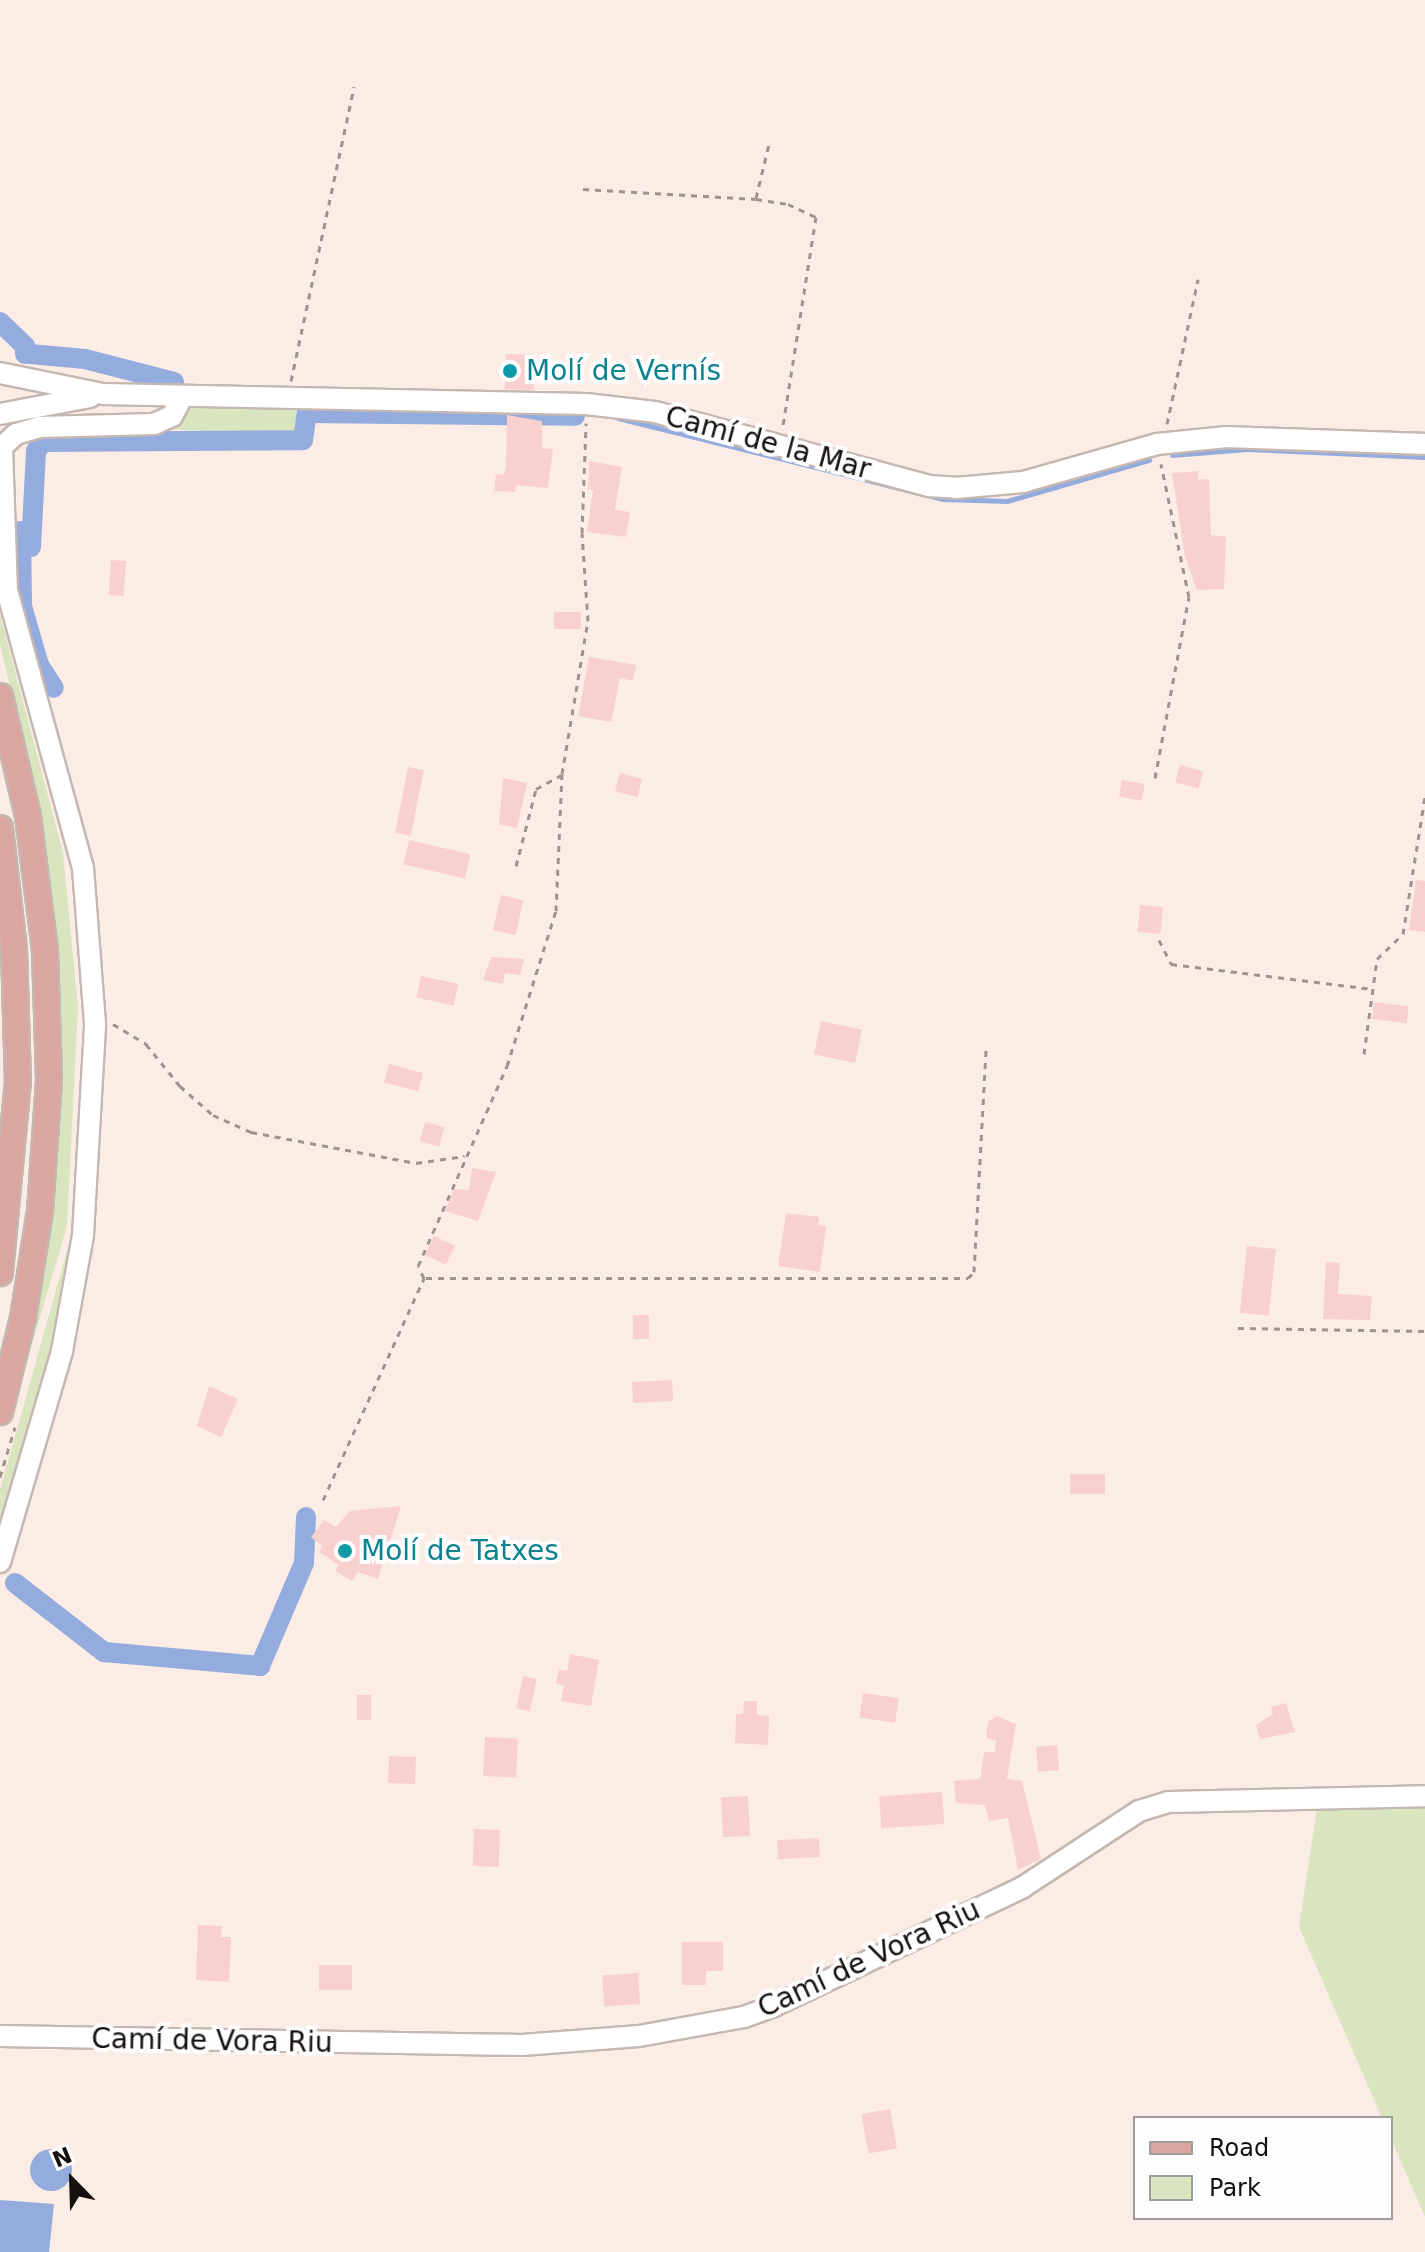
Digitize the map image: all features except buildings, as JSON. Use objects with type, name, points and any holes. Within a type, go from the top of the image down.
[{"type":"main road","points":[[0,696],[28,816],[45,951],[49,1080],[40,1211],[23,1318],[0,1412]]},
{"type":"main road","points":[[0,828],[14,949],[18,1081],[0,1273]]},
{"type":"street","name":"Camí de la Mar","points":[[0,373],[103,394],[586,404],[655,412],[930,486],[976,488],[1023,482],[1157,444],[1227,437],[1425,444]]},
{"type":"street","name":"Camí de la Mar","points":[[0,414],[103,394]]},
{"type":"street","points":[[0,1562],[62,1351],[83,1235],[95,1024],[83,868],[7,591],[2,447],[16,434],[40,427],[154,424],[172,416],[182,397]]},
{"type":"street","name":"Camí de Vora Riu","points":[[0,2036],[522,2045],[668,2031],[774,2006],[1023,1887],[1139,1811],[1168,1802],[1425,1796]]},
{"type":"path","points":[[287,398],[354,87]]},
{"type":"path","points":[[756,199],[769,144]]},
{"type":"path","points":[[583,189],[756,199],[788,204],[816,217],[780,446]]},
{"type":"path","points":[[1155,778],[1189,597],[1157,444],[1166,428],[1198,279]]},
{"type":"path","points":[[424,1278],[418,1266],[464,1156],[507,1066],[556,911],[562,774],[588,621],[582,533],[586,404]]},
{"type":"path","points":[[516,866],[536,789],[562,774]]},
{"type":"path","points":[[1364,1054],[1377,959],[1403,934],[1425,796]]},
{"type":"path","points":[[1159,940],[1171,964],[1373,989]]},
{"type":"path","points":[[95,1024],[120,1024],[213,1115],[251,1132],[416,1163],[464,1156]]},
{"type":"path","points":[[424,1278],[968,1278],[974,1272],[986,1050]]},
{"type":"path","points":[[323,1500],[424,1278]]},
{"type":"path","points":[[1238,1328],[1425,1331]]},
{"type":"green space","points":[[302,404],[299,435],[157,429],[184,407]]},
{"type":"green space","points":[[0,614],[63,853],[78,1007],[67,1226],[25,1368],[52,1204],[60,1007],[43,827],[0,644]]},
{"type":"green space","points":[[75,1222],[65,1305],[0,1536],[0,1490]]},
{"type":"green space","points":[[1425,1799],[1425,2217],[1393,2144],[1393,2116],[1381,2116],[1299,1927],[1318,1802]]},
{"type":"water","points":[[51,2149],[66,2155],[72,2170],[66,2185],[51,2191],[36,2185],[30,2170],[36,2155]]},
{"type":"water","points":[[0,2200],[54,2204],[49,2252],[0,2252]]},
{"type":"waterway","points":[[0,322],[25,346],[25,354]]},
{"type":"waterway","points":[[30,354],[85,359],[174,382]]},
{"type":"waterway","points":[[31,547],[36,451],[43,442],[303,440],[307,413],[575,416]]},
{"type":"waterway","points":[[618,418],[943,499],[1007,501],[1149,460]]},
{"type":"waterway","points":[[1172,455],[1247,449],[1425,457]]},
{"type":"waterway","points":[[21,531],[22,606],[39,665],[54,688]]},
{"type":"waterway","points":[[15,1583],[104,1652],[260,1666],[304,1563],[306,1517]]},
{"type":"place","name":"Molí de Vernís","points":[[510,371]]},
{"type":"place","name":"Molí de Tatxes","points":[[345,1551]]}]
